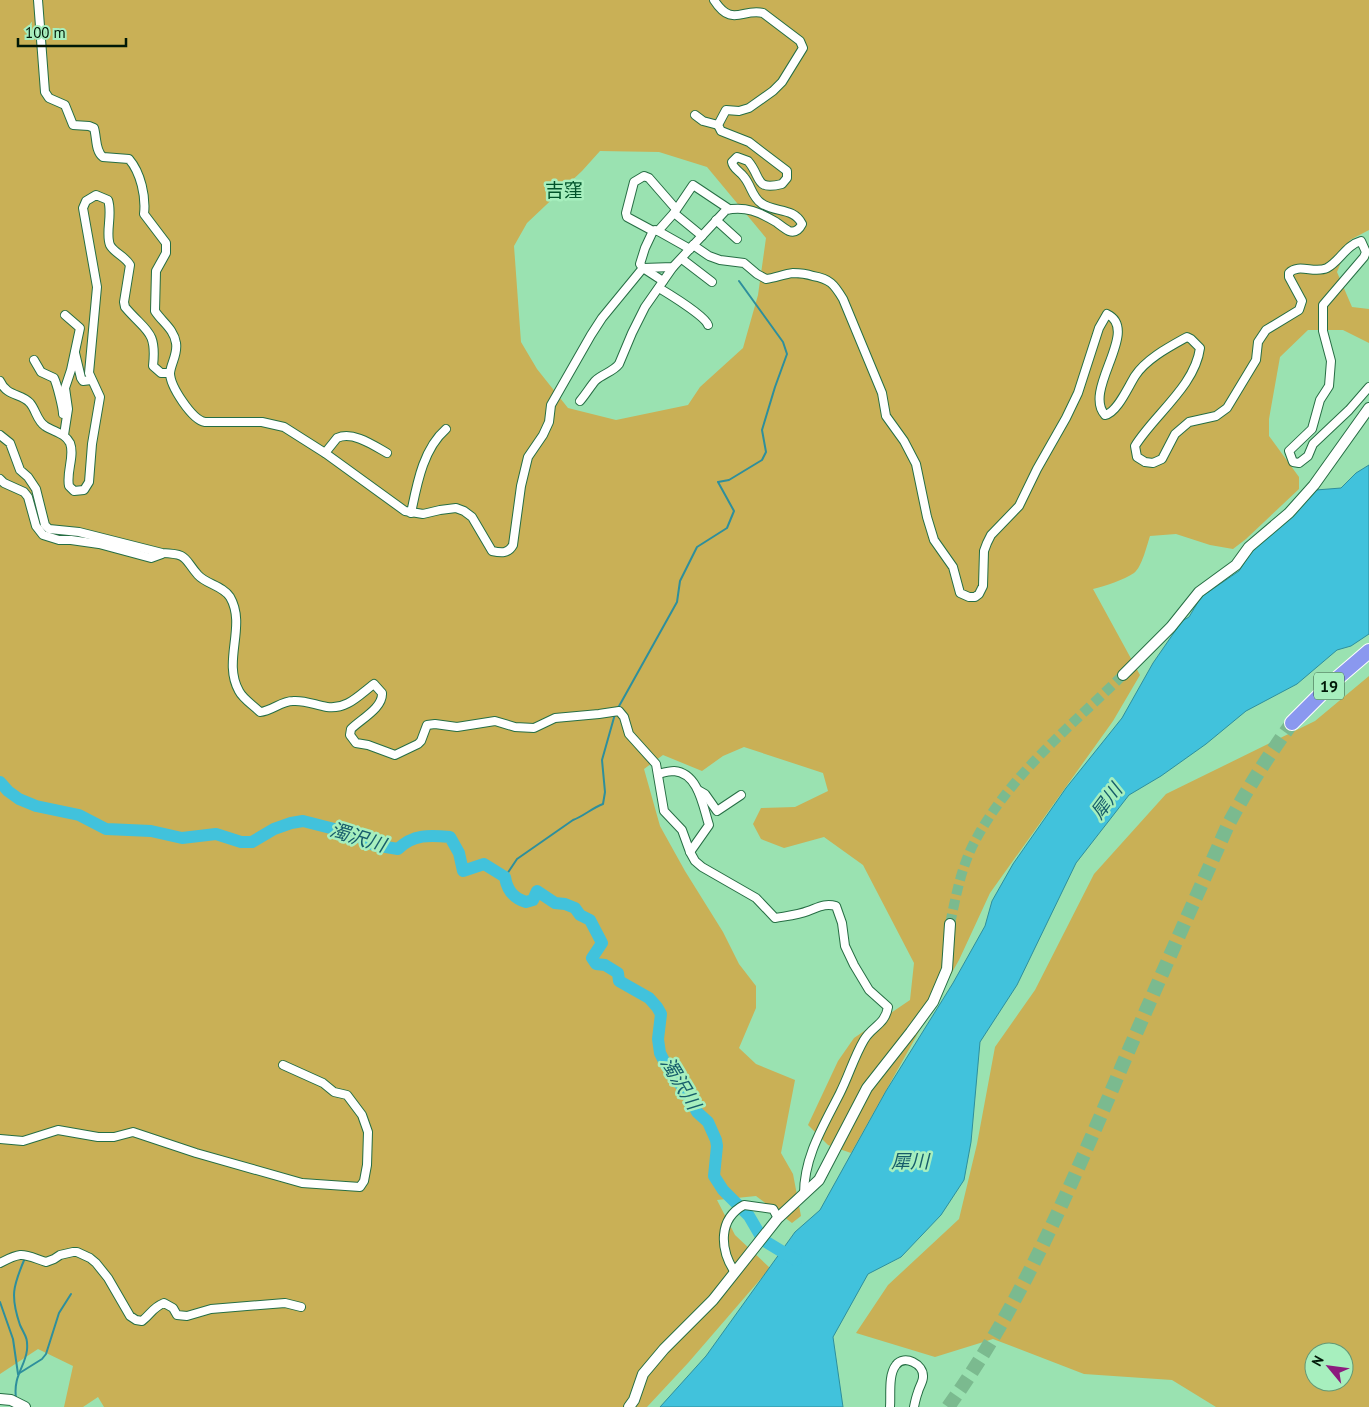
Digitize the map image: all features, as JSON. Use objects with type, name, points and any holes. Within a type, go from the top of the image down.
[{"type":"highway","name":"19","points":[[1292,723],[1333,682],[1369,651]]},
{"type":"street","points":[[38,0],[44,82],[47,95],[49,98],[64,103],[73,125],[94,128],[100,155],[103,157],[129,159],[140,182],[144,214],[166,243],[166,253],[156,271],[155,311],[171,330],[176,342],[177,352],[170,373],[174,388],[194,416],[200,421],[272,423],[289,430],[325,453],[395,505],[411,513],[423,514],[456,508],[464,511],[472,517],[492,551],[503,553],[511,548],[515,534],[521,486],[528,457],[543,435],[549,422],[551,405],[594,331],[643,268]]},
{"type":"street","points":[[714,0],[724,12],[731,16],[758,12],[763,14],[800,41],[803,48],[782,82],[750,108],[739,111],[726,110],[718,125]]},
{"type":"street","points":[[580,401],[596,380],[616,368],[619,364],[645,307],[673,267],[716,220],[729,209],[738,207],[750,209],[766,216],[790,231],[800,229],[802,224],[791,212],[765,206],[756,200],[745,177],[733,167],[732,162],[737,158],[748,161],[760,184],[766,186],[782,184],[787,178],[787,171],[750,142],[721,131],[718,125],[695,115]]},
{"type":"street","points":[[702,236],[675,211],[649,178],[644,176],[634,182],[626,213],[629,220],[709,256],[720,260],[744,263],[766,279],[794,273],[804,274],[824,278],[836,287],[846,306],[879,385],[886,416],[904,441],[916,464],[927,517],[934,540],[954,567],[960,593],[969,597],[975,597],[979,594],[983,586],[984,551],[991,535],[1019,506],[1074,402],[1099,328],[1107,314],[1114,318],[1117,325],[1116,344],[1099,395],[1101,408],[1105,415],[1112,412],[1136,374],[1151,359],[1187,337],[1200,348],[1196,362],[1177,394],[1135,446],[1137,457],[1145,462],[1153,463],[1162,459],[1175,434],[1190,422],[1216,416],[1227,408],[1256,360],[1258,342],[1266,330],[1299,310],[1302,301],[1289,277],[1292,270],[1328,268],[1354,243],[1361,241],[1366,252],[1364,257],[1323,305],[1323,331],[1331,361],[1329,386],[1320,400],[1312,428],[1289,451],[1292,462],[1299,463],[1308,456],[1313,444],[1349,410],[1369,387]]},
{"type":"street","points":[[708,325],[706,320],[661,284],[640,264],[655,231],[675,211],[693,185],[729,209]]},
{"type":"street","points":[[0,381],[5,390],[30,402],[42,424],[64,435],[69,441],[71,446],[69,486],[74,491],[84,490],[89,482],[92,444],[100,403],[100,393],[91,380],[89,373],[97,287],[83,208],[86,201],[96,195],[108,200],[111,208],[109,242],[111,247],[121,254],[130,265],[124,302],[125,307],[152,338],[155,350],[153,366],[161,373],[170,373]]},
{"type":"street","points":[[716,220],[736,240]]},
{"type":"street","points":[[682,259],[712,282]]},
{"type":"street","points":[[643,268],[673,267]]},
{"type":"street","points":[[64,435],[68,409],[65,388],[80,328],[65,316]]},
{"type":"street","points":[[75,352],[81,378],[83,381],[91,380]]},
{"type":"street","points":[[34,360],[41,372],[54,378],[56,382],[56,389],[63,409],[64,435]]},
{"type":"street","points":[[1123,674],[1171,627],[1199,592],[1236,565],[1250,547],[1289,513],[1314,485],[1369,408]]},
{"type":"street","points":[[411,513],[420,474],[438,436],[446,429]]},
{"type":"street","points":[[0,435],[10,443],[20,470],[36,488],[45,525],[49,529],[79,532],[162,553],[175,554],[187,559],[199,576],[227,593],[237,619],[233,652],[235,680],[243,697],[260,712],[290,701],[336,707],[352,702],[374,684],[382,693],[382,702],[351,729],[350,735],[356,743],[368,745],[395,755],[421,742],[427,725],[431,724],[457,726],[495,721],[534,728],[555,718],[618,710],[624,717],[629,734],[656,764],[664,811],[682,830],[690,852],[702,867],[756,898],[775,918],[808,911],[820,905],[830,904],[836,906],[842,923],[844,946],[869,990],[888,1007],[884,1020],[866,1036],[855,1056],[841,1091],[818,1134],[806,1170],[804,1194]]},
{"type":"street","points":[[325,453],[334,440],[340,436],[355,438],[387,453]]},
{"type":"street","points":[[0,479],[4,483],[24,492],[28,497],[36,526],[43,536],[59,540],[100,544],[151,558],[162,553]]},
{"type":"street","points":[[658,774],[674,771],[687,777],[698,790],[705,794],[716,811],[741,795]]},
{"type":"street","points":[[690,852],[709,825],[698,790]]},
{"type":"street","points":[[629,1407],[634,1400],[644,1374],[664,1349],[713,1300],[734,1271],[778,1218],[819,1180],[867,1088],[912,1032],[933,1002],[947,969],[950,924]]},
{"type":"street","points":[[0,1139],[22,1141],[58,1130],[98,1137],[114,1137],[133,1132],[196,1153],[302,1183],[360,1187],[364,1181],[368,1132],[362,1115],[347,1095],[334,1092],[323,1083],[282,1065]]},
{"type":"street","points":[[734,1271],[723,1237],[724,1230],[732,1214],[744,1205],[773,1209],[778,1218]]},
{"type":"street","points":[[0,1263],[19,1254],[29,1255],[46,1262],[67,1253],[77,1252],[96,1263],[108,1278],[127,1312],[136,1320],[142,1321],[154,1308],[164,1304],[173,1308],[177,1315],[187,1316],[211,1309],[286,1303],[301,1307]]},
{"type":"street","points":[[890,1407],[894,1366],[906,1360],[922,1368],[923,1371],[923,1378],[914,1407]]},
{"type":"street","points":[[0,1399],[11,1400],[25,1407]]},
{"type":"shaded area","points":[[0,0],[1369,0],[1369,230],[1350,240],[1337,272],[1352,307],[1369,309],[1369,343],[1343,330],[1308,330],[1280,357],[1269,419],[1269,436],[1299,477],[1299,489],[1246,539],[1233,549],[1210,545],[1176,534],[1150,536],[1142,561],[1134,573],[1093,589],[1140,675],[1113,721],[990,893],[959,960],[851,1153],[828,1145],[808,1125],[838,1061],[854,1038],[910,1000],[914,963],[863,865],[824,837],[784,848],[761,839],[753,824],[761,808],[795,807],[828,791],[823,773],[744,747],[723,756],[702,771],[663,755],[644,769],[660,826],[685,871],[723,932],[739,964],[756,986],[756,1008],[739,1048],[756,1064],[795,1080],[781,1153],[793,1174],[801,1216],[792,1223],[756,1196],[717,1200],[735,1235],[770,1268],[688,1363],[647,1407],[104,1407],[98,1397],[83,1407],[64,1407],[73,1366],[38,1349],[0,1374]],"holes":[[[600,151],[659,152],[707,167],[766,238],[758,295],[743,348],[700,387],[688,405],[616,420],[568,408],[537,369],[521,342],[514,246],[527,223],[582,171]]]},
{"type":"shaded area","points":[[1369,676],[1369,1407],[1216,1407],[1172,1380],[1084,1374],[993,1339],[935,1357],[856,1333],[888,1285],[959,1219],[977,1144],[995,1047],[1035,990],[1094,874],[1166,794],[1315,721]]},
{"type":"water","name":"犀川","points":[[1369,465],[1369,634],[1351,646],[1337,650],[1297,684],[1246,711],[1206,744],[1161,776],[1129,795],[1076,863],[1017,985],[980,1042],[971,1142],[964,1180],[941,1215],[901,1257],[868,1274],[833,1337],[843,1407],[660,1407],[706,1356],[795,1232],[820,1210],[886,1091],[953,983],[985,926],[992,901],[1013,864],[1066,788],[1122,718],[1153,663],[1182,621],[1189,617],[1201,597],[1239,571],[1254,548],[1294,515],[1316,490],[1341,488],[1356,473]]},
{"type":"waterway","points":[[618,708],[677,602],[680,581],[697,547],[727,528],[734,511],[718,482],[729,480],[762,460],[766,452],[762,430],[787,354],[783,342],[739,281]]},
{"type":"waterway","points":[[505,877],[517,859],[573,820],[603,804],[605,792],[602,760],[615,714]]},
{"type":"waterway","name":"濁沢川","points":[[0,782],[19,799],[36,806],[79,815],[106,829],[151,831],[182,838],[216,834],[241,842],[252,842],[274,829],[303,821],[354,834],[374,845],[398,849],[416,838],[429,836],[450,837],[459,853],[463,871],[484,864],[505,877],[511,893],[521,900],[526,902],[533,900],[537,891],[555,903],[575,908],[580,915],[590,920],[602,943],[592,958],[596,964],[605,965],[618,973],[619,981],[649,998],[661,1014],[658,1039],[660,1053],[697,1112],[708,1122],[716,1140],[714,1176],[723,1190],[749,1216],[763,1240],[796,1260]]},
{"type":"waterway","points":[[16,1398],[16,1384],[26,1356],[27,1342],[17,1315],[14,1291],[25,1258]]},
{"type":"waterway","points":[[0,1302],[13,1339],[18,1374],[42,1359],[46,1354],[59,1313],[71,1294]]},
{"type":"tunnel","points":[[950,924],[959,882],[966,861],[989,817],[1023,773],[1123,675]]},
{"type":"tunnel","points":[[948,1407],[996,1332],[1038,1254],[1076,1174],[1154,991],[1228,825],[1258,773],[1292,723]]},
{"type":"district","name":"吉窪","points":[[564,190]]}]
